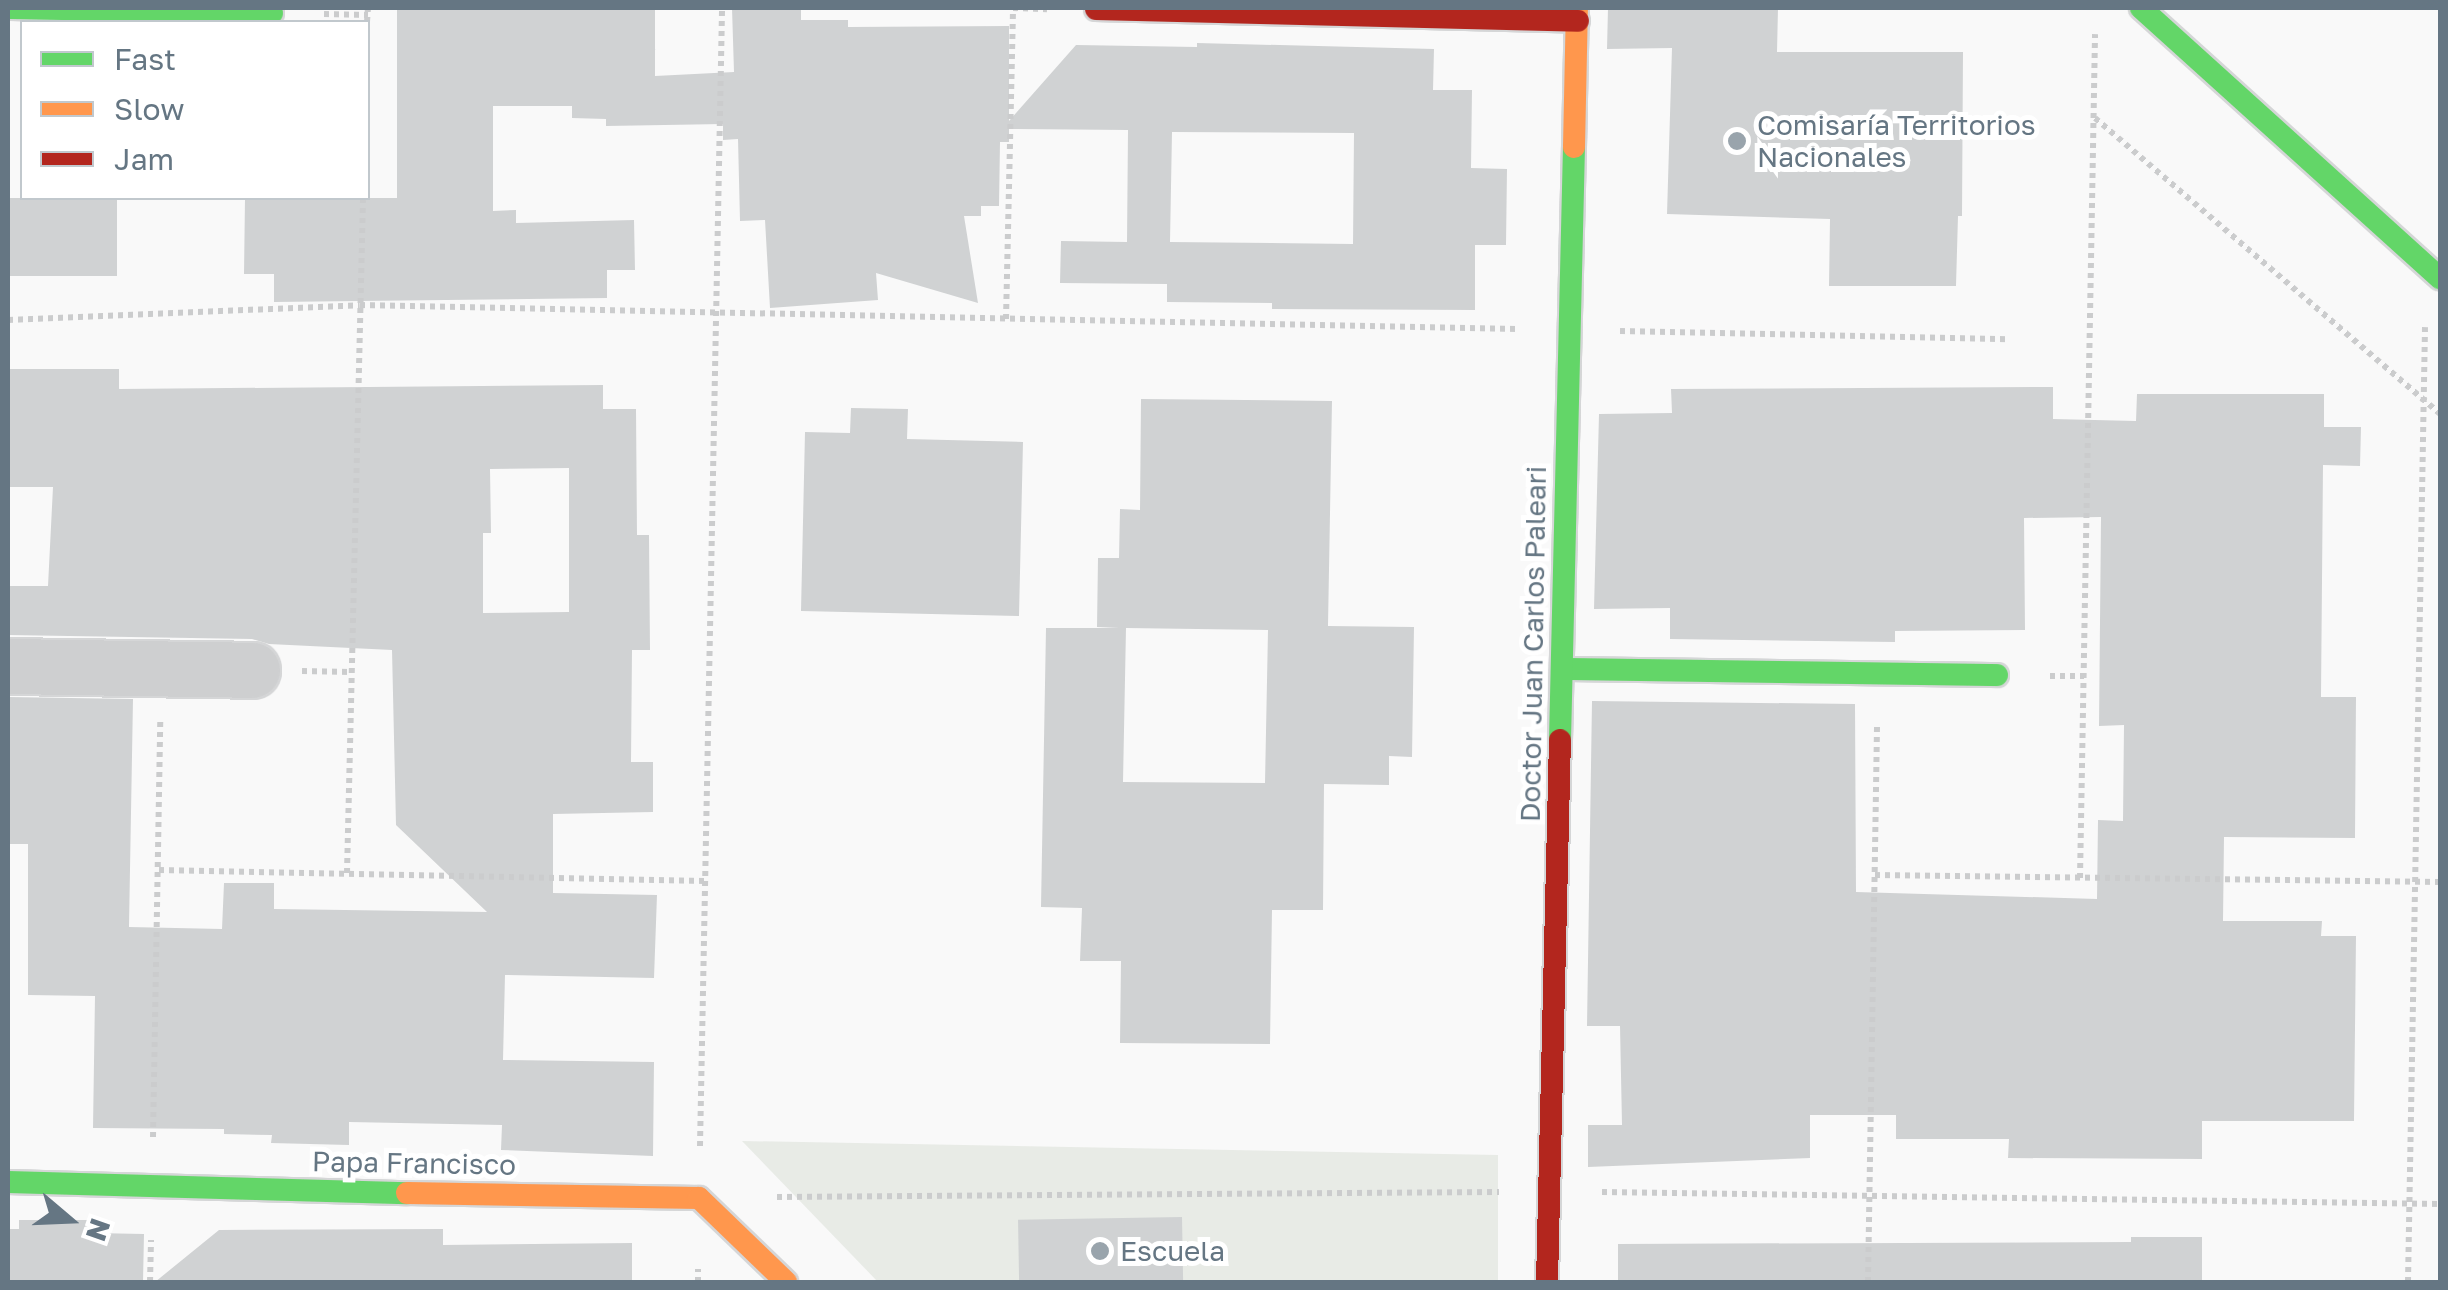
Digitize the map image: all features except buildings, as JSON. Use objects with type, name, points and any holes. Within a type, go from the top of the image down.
[{"type":"street","points":[[8,8],[272,12]]},
{"type":"street","points":[[2141,8],[2433,272]]},
{"type":"street","points":[[1096,10],[1578,14]]},
{"type":"street","name":"Doctor Juan Carlos Paleari","points":[[1547,1282],[1578,14]]},
{"type":"street","points":[[8,666],[252,670]]},
{"type":"street","points":[[1562,669],[1997,675]]},
{"type":"street","name":"Papa Francisco","points":[[8,1182],[152,1189],[699,1198]]},
{"type":"street","points":[[699,1198],[786,1282]]},
{"type":"path","points":[[698,1282],[722,8]]},
{"type":"path","points":[[1006,318],[1013,8]]},
{"type":"path","points":[[2080,878],[2096,26]]},
{"type":"path","points":[[2094,117],[2440,414]]},
{"type":"path","points":[[347,874],[363,200]]},
{"type":"path","points":[[2408,1282],[2424,399],[2433,272]]},
{"type":"path","points":[[8,320],[360,305],[2008,339]]},
{"type":"path","points":[[150,1282],[160,669]]},
{"type":"path","points":[[1868,1282],[1878,673]]},
{"type":"path","points":[[158,870],[705,880]]},
{"type":"path","points":[[1875,875],[2440,882]]},
{"type":"shaded area","points":[[742,1141],[1498,1155],[1498,1282],[878,1282]]},
{"type":"traffic: fast","points":[[8,8],[272,13]]},
{"type":"traffic: fast","points":[[2141,8],[2440,278]]},
{"type":"traffic: fast","points":[[1560,740],[1574,147]]},
{"type":"traffic: fast","points":[[1562,669],[1997,675]]},
{"type":"traffic: fast","points":[[8,1182],[407,1193]]},
{"type":"traffic: slow","points":[[1574,147],[1577,8]]},
{"type":"traffic: slow","points":[[407,1193],[699,1198],[786,1282]]},
{"type":"traffic: jam","points":[[1096,9],[1578,21]]},
{"type":"traffic: jam","points":[[1547,1282],[1560,740]]},
{"type":"place","name":"Comisaría Territorios Nacionales","points":[[1737,141]]},
{"type":"place","name":"Escuela","points":[[1100,1251]]}]
